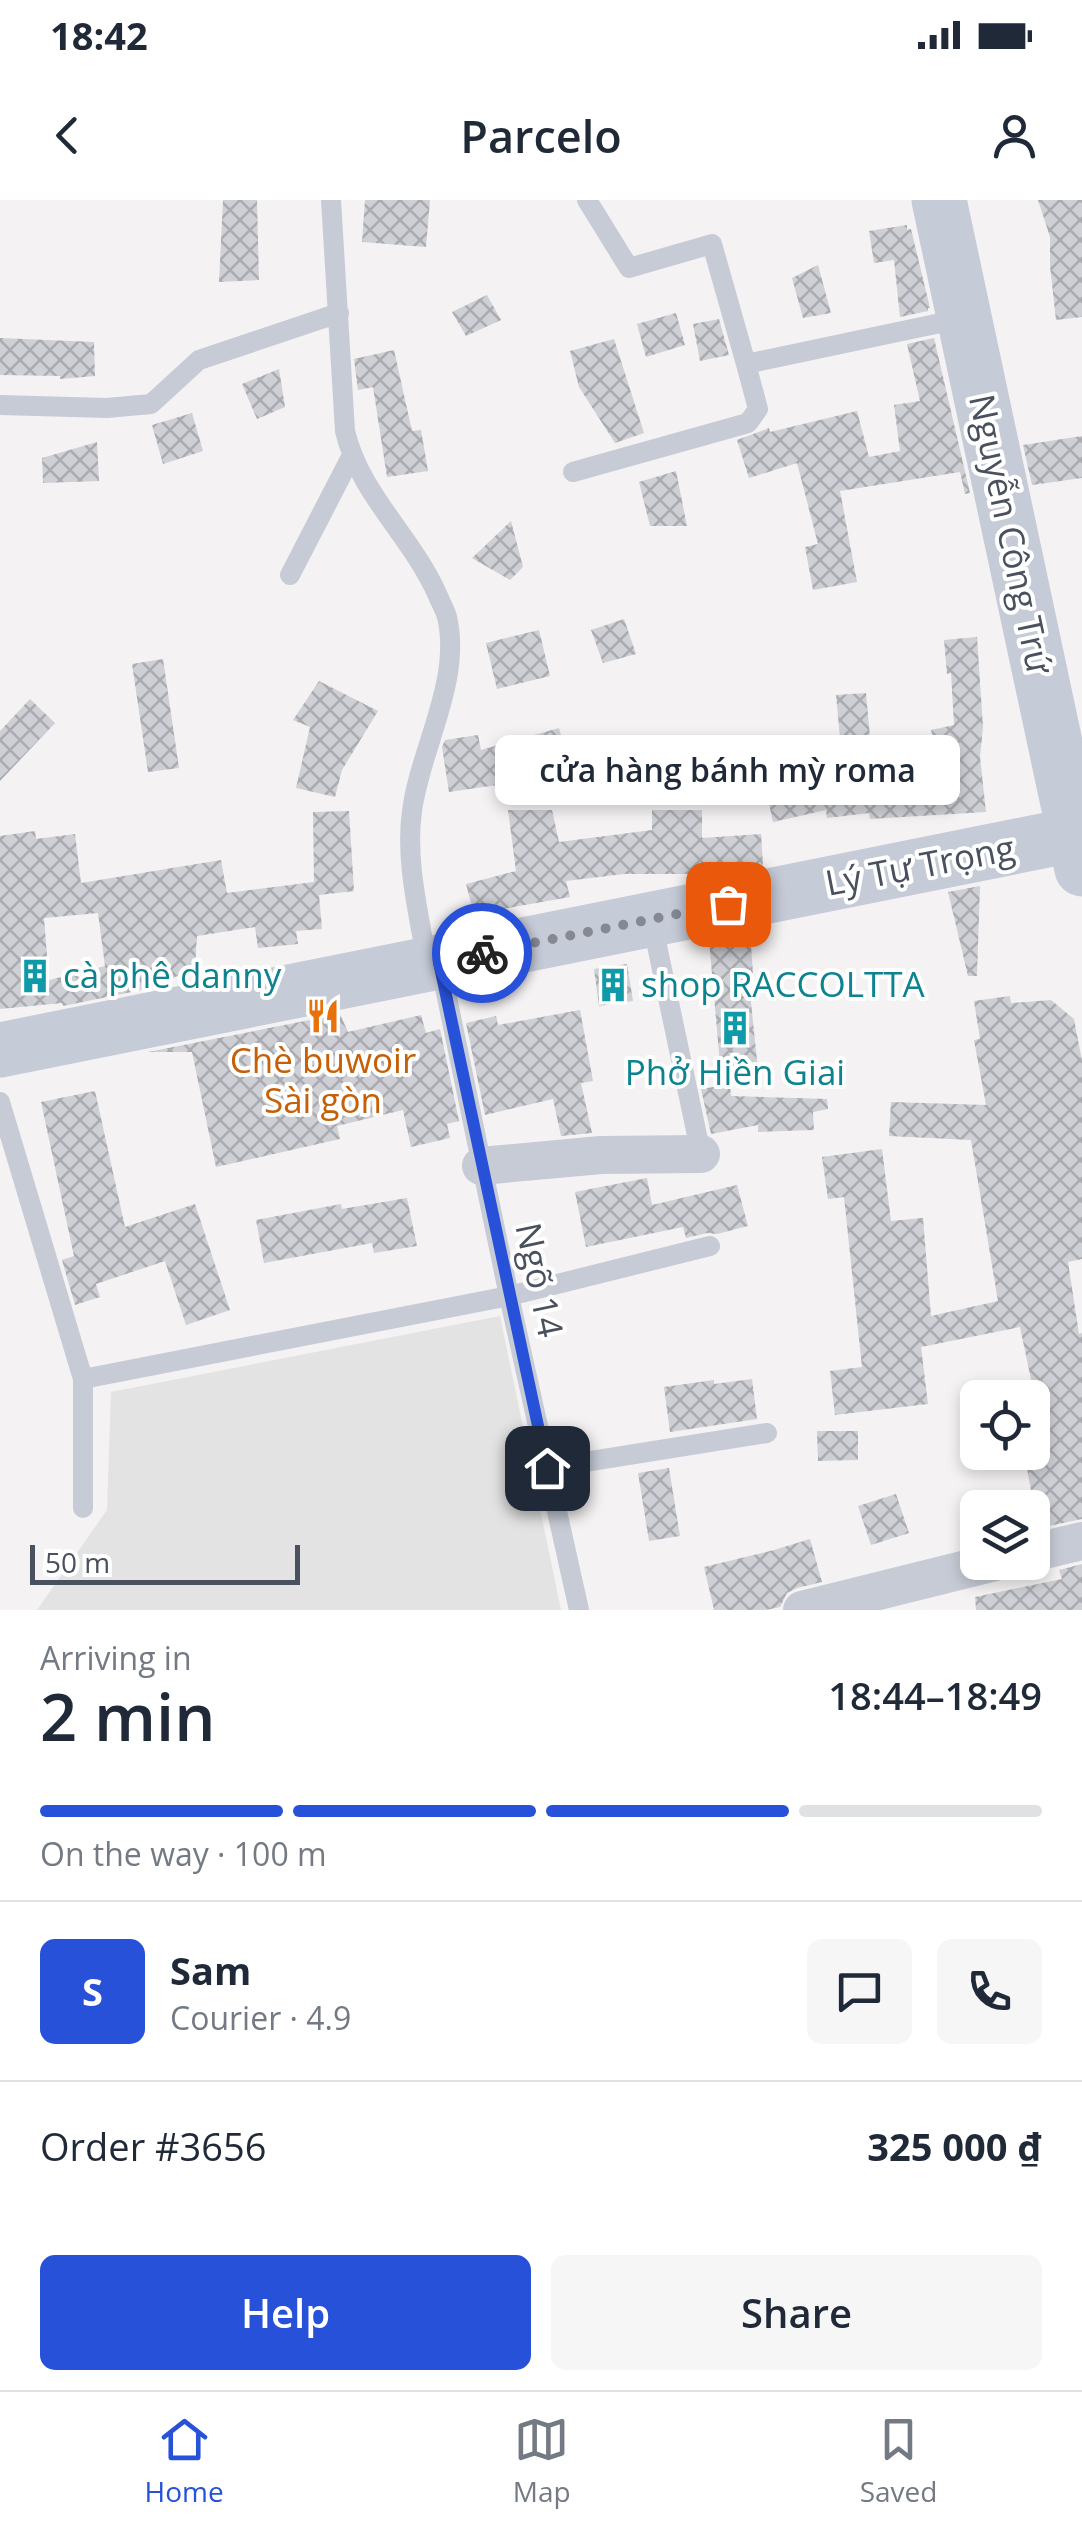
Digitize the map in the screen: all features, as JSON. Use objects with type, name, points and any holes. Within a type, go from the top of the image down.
[{"type":"street","name":"Nguyễn Công Trứ","points":[[938,200],[1080,845]]},
{"type":"street","name":"Lý Tự Trọng","points":[[0,1050],[651,920],[1080,845]]},
{"type":"street","points":[[481,1166],[601,1156],[701,1154]]},
{"type":"street","points":[[1050,1549],[1082,1541]]},
{"type":"street","points":[[802,1610],[960,1571]]},
{"type":"lane","points":[[290,575],[351,457],[345,431],[332,200]]},
{"type":"lane","points":[[573,472],[748,423],[758,409],[712,244],[629,268],[587,200]]},
{"type":"lane","points":[[0,404],[107,408],[151,404],[199,360],[339,312]]},
{"type":"lane","points":[[746,364],[964,318]]},
{"type":"lane","name":"Ngõ 14","points":[[351,457],[427,570],[447,617],[450,668],[412,812],[412,865],[579,1610]]},
{"type":"lane","points":[[651,920],[701,1154]]},
{"type":"lane","points":[[0,1102],[83,1379],[83,1508]]},
{"type":"lane","points":[[83,1379],[509,1296],[710,1246]]},
{"type":"lane","points":[[547,1468],[768,1433]]},
{"type":"shaded area","points":[[500,1316],[561,1610],[37,1610],[107,1510],[111,1392]]},
{"type":"building","points":[[223,200],[257,200],[259,280],[219,282]]},
{"type":"building","points":[[365,200],[430,200],[426,247],[362,242]]},
{"type":"building","points":[[1038,200],[1082,200],[1082,317],[1056,320],[1050,237]]},
{"type":"building","points":[[907,225],[930,308],[900,317],[894,260],[874,263],[869,231]]},
{"type":"building","points":[[818,265],[831,313],[803,318],[792,278]]},
{"type":"building","points":[[487,295],[501,320],[466,336],[452,312]]},
{"type":"building","points":[[676,313],[685,345],[646,357],[637,324]]},
{"type":"building","points":[[719,319],[729,355],[700,361],[693,324]]},
{"type":"building","points":[[0,338],[94,342],[95,376],[60,379],[0,375]]},
{"type":"building","points":[[934,338],[970,493],[965,494],[960,472],[840,491],[857,582],[813,590],[805,547],[818,544],[797,463],[749,478],[737,440],[769,428],[770,432],[857,411],[869,457],[900,451],[894,405],[920,401],[907,344]]},
{"type":"building","points":[[614,339],[644,433],[615,443],[579,387],[570,351]]},
{"type":"building","points":[[394,350],[412,431],[421,430],[428,471],[387,477],[373,387],[358,390],[354,359]]},
{"type":"building","points":[[279,369],[285,407],[257,419],[242,384]]},
{"type":"building","points":[[192,413],[203,451],[163,464],[152,425]]},
{"type":"building","points":[[1082,436],[1082,478],[1032,485],[1023,445]]},
{"type":"building","points":[[97,442],[99,481],[43,483],[42,458]]},
{"type":"building","points":[[676,471],[687,526],[650,526],[639,482]]},
{"type":"building","points":[[511,521],[523,567],[510,580],[472,558]]},
{"type":"building","points":[[624,619],[636,654],[603,663],[591,630]]},
{"type":"building","points":[[539,630],[550,676],[497,689],[486,643]]},
{"type":"building","points":[[977,637],[983,727],[980,757],[986,812],[870,819],[869,813],[827,818],[826,810],[773,822],[766,790],[843,770],[836,695],[866,693],[873,769],[939,765],[931,730],[954,725],[951,673],[947,674],[944,640]]},
{"type":"building","points":[[163,659],[179,768],[148,772],[132,664]]},
{"type":"building","points":[[319,681],[378,711],[342,770],[335,797],[296,788],[310,727],[293,720]]},
{"type":"building","points":[[30,699],[55,723],[0,781],[0,731]]},
{"type":"building","points":[[559,728],[570,767],[545,773],[547,783],[505,790],[504,784],[449,792],[442,747],[445,740],[478,735],[481,750]]},
{"type":"building","points":[[508,810],[552,810],[559,842],[652,830],[652,810],[702,810],[702,838],[761,834],[763,865],[702,870],[702,874],[624,874],[566,881],[570,897],[474,914],[466,884],[516,871]]},
{"type":"building","points":[[349,811],[354,891],[319,895],[322,929],[296,931],[298,944],[258,948],[255,927],[197,936],[195,967],[156,987],[63,1006],[62,1003],[0,1009],[0,836],[35,831],[36,839],[75,834],[81,883],[221,860],[227,893],[314,882],[313,812]],"holes":[[[98,913],[105,966],[49,980],[44,918]]]},
{"type":"building","points":[[980,886],[977,976],[968,976],[948,892]]},
{"type":"building","points":[[750,933],[753,973],[748,974],[758,1070],[721,1075],[709,940]]},
{"type":"building","name":"shop RACCOLTTA","points":[[627,964],[633,1001],[599,1006],[594,969]]},
{"type":"building","points":[[1010,996],[1011,1003],[1051,1000],[1074,1019],[1082,1061],[1082,1259],[1068,1262],[1079,1334],[1082,1333],[1082,1519],[1050,1526],[1050,1490],[1031,1490],[1027,1470],[1050,1470],[1050,1380],[1031,1380],[1020,1327],[921,1347],[928,1404],[835,1415],[830,1371],[862,1367],[844,1197],[828,1199],[822,1157],[882,1149],[891,1221],[923,1218],[931,1316],[998,1301],[971,1140],[889,1136],[891,1102],[986,1105],[974,1040],[980,1039],[974,1001]]},
{"type":"building","points":[[580,1010],[593,1081],[581,1083],[592,1133],[561,1136],[553,1099],[485,1115],[466,1023],[496,1016],[498,1025]]},
{"type":"building","points":[[340,1014],[348,1032],[421,1015],[426,1033],[440,1029],[459,1121],[447,1124],[450,1138],[411,1147],[403,1110],[337,1126],[340,1139],[216,1167],[192,1052],[148,1052]]},
{"type":"building","points":[[730,1084],[731,1096],[827,1099],[828,1109],[813,1112],[814,1130],[758,1132],[758,1125],[711,1134],[701,1089]]},
{"type":"building","points":[[95,1091],[125,1227],[195,1204],[230,1310],[186,1325],[165,1261],[96,1284],[100,1297],[75,1305],[62,1260],[74,1256],[41,1102]]},
{"type":"building","points":[[647,1178],[652,1205],[737,1185],[748,1226],[686,1238],[683,1227],[586,1247],[575,1192]]},
{"type":"building","points":[[407,1198],[417,1246],[374,1253],[372,1243],[264,1263],[256,1220],[341,1204],[342,1209]]},
{"type":"building","points":[[752,1379],[757,1419],[670,1432],[664,1387]]},
{"type":"building","points":[[817,1431],[858,1431],[858,1460],[818,1461]]},
{"type":"building","points":[[669,1468],[680,1536],[649,1541],[638,1473]]},
{"type":"building","points":[[896,1494],[909,1533],[871,1545],[858,1506]]},
{"type":"building","points":[[810,1539],[822,1582],[787,1593],[780,1607],[714,1610],[704,1567]]},
{"type":"building","points":[[1082,1564],[1082,1610],[976,1610],[975,1597],[1062,1579],[1059,1570]]},
{"type":"way so far","points":[[482,953],[728,904]]},
{"type":"place","name":"cửa hàng bánh mỳ roma","points":[[728,904]]},
{"type":"place","name":"cà phê danny","points":[[35,976]]},
{"type":"place","name":"shop RACCOLTTA","points":[[613,985]]},
{"type":"place","name":"Chè buwoir Sài gòn","points":[[323,1016]]},
{"type":"place","name":"Phở Hiền Giai","points":[[735,1028]]},
{"type":"route","points":[[482,953],[439,962],[547,1468]]}]
